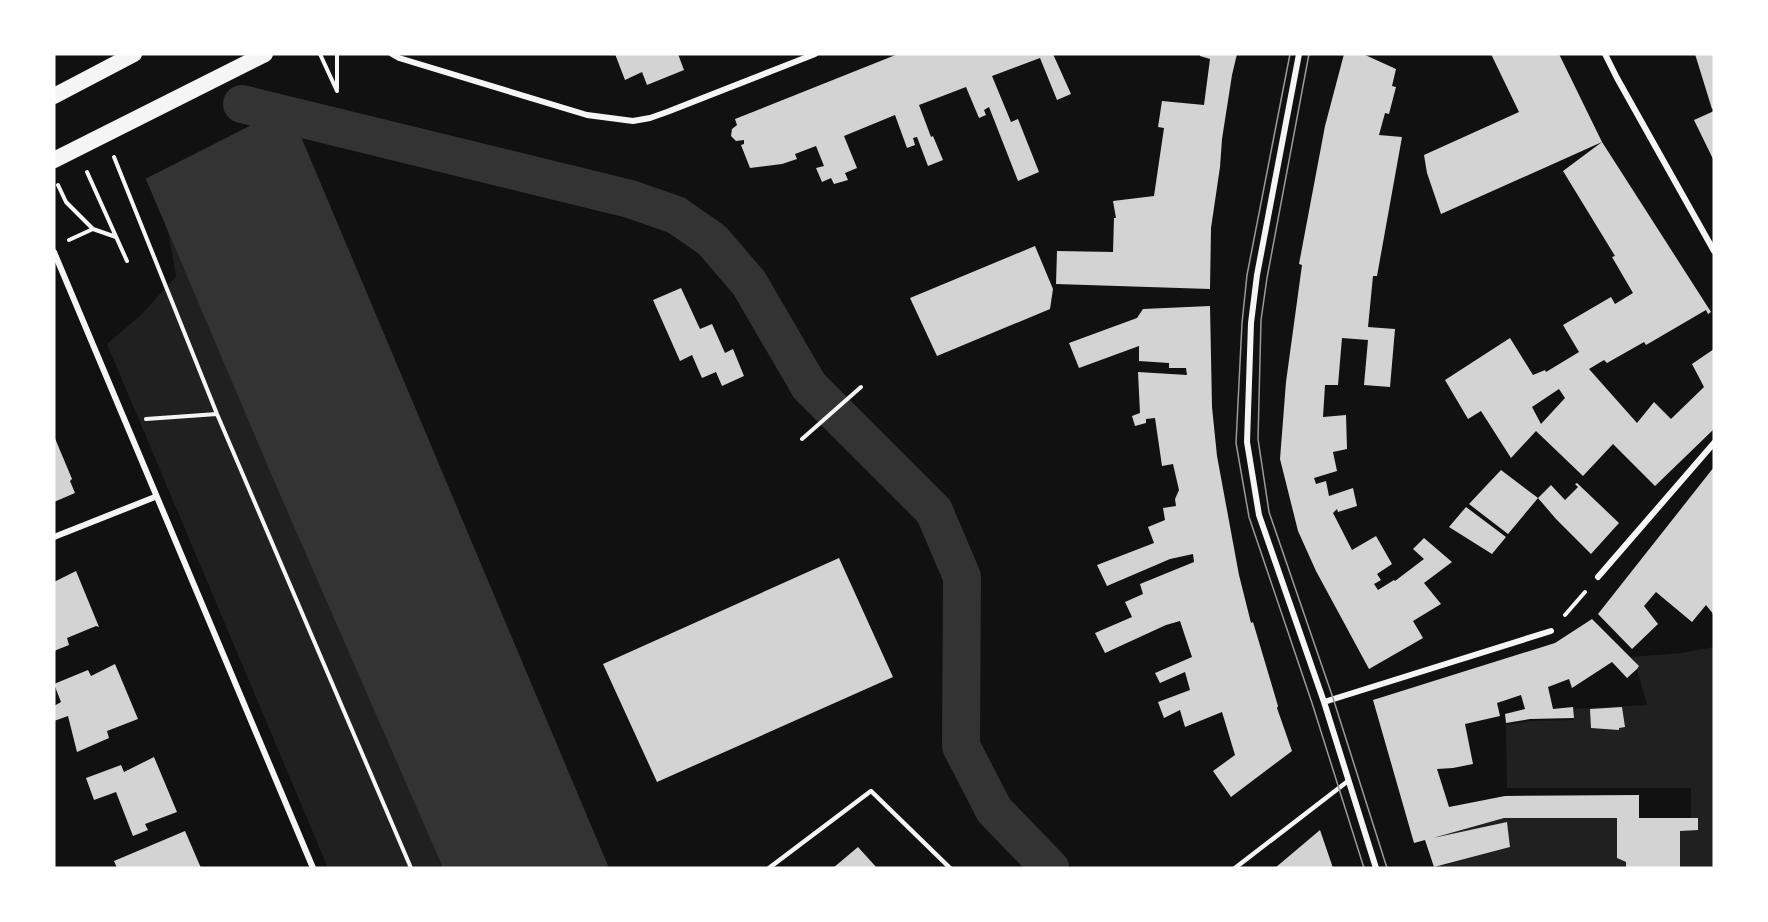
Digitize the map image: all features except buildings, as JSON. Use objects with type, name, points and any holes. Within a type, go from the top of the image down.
[{"type":"highway","points":[[54,96],[134,54]]},
{"type":"highway","points":[[54,160],[265,54]]},
{"type":"street","points":[[392,54],[587,115],[633,121],[667,112],[814,54]]},
{"type":"street","points":[[1299,54],[1257,275],[1251,323],[1247,442],[1259,515],[1324,702],[1376,868]]},
{"type":"street","points":[[1605,54],[1714,251]]},
{"type":"street","points":[[54,252],[313,868]]},
{"type":"street","points":[[1598,577],[1714,443]]},
{"type":"street","points":[[54,537],[155,496]]},
{"type":"street","points":[[1324,702],[1551,631]]},
{"type":"lane","points":[[1235,868],[1348,781]]},
{"type":"lane","points":[[769,868],[871,791],[950,868]]},
{"type":"path","points":[[320,54],[337,91],[337,54]]},
{"type":"path","points":[[112,154],[217,414],[411,868]]},
{"type":"path","points":[[87,171],[127,261]]},
{"type":"path","points":[[54,176],[66,202],[93,229],[116,237]]},
{"type":"path","points":[[64,242],[93,229]]},
{"type":"path","points":[[802,439],[861,387]]},
{"type":"path","points":[[124,421],[217,414]]},
{"type":"path","points":[[1551,631],[1598,577]]},
{"type":"shaded area","points":[[288,104],[609,868],[443,868],[142,170]]},
{"type":"shaded area","points":[[168,231],[443,868],[328,868],[107,344],[142,314],[176,276]]},
{"type":"shaded area","points":[[1714,647],[1714,868],[1680,868],[1680,831],[1698,829],[1698,818],[1691,818],[1691,788],[1507,788],[1506,725],[1530,721],[1573,720],[1573,709],[1647,705],[1637,669],[1639,666],[1631,657],[1682,653]]},
{"type":"shaded area","points":[[1504,818],[1617,818],[1617,858],[1626,862],[1626,868],[1434,868],[1510,847],[1507,823],[1426,840]]},
{"type":"pier","points":[[92,54],[270,54],[291,105],[143,180]]},
{"type":"waterway","points":[[242,104],[630,199],[676,215],[712,240],[749,283],[809,386],[934,511],[962,577],[961,746],[994,810],[1050,868]]},
{"type":"tram line","points":[[1290,54],[1247,275],[1242,323],[1236,443],[1249,517],[1312,703],[1364,868]]},
{"type":"tram line","points":[[1309,54],[1261,320],[1258,439],[1269,512],[1333,698],[1387,868]]}]
